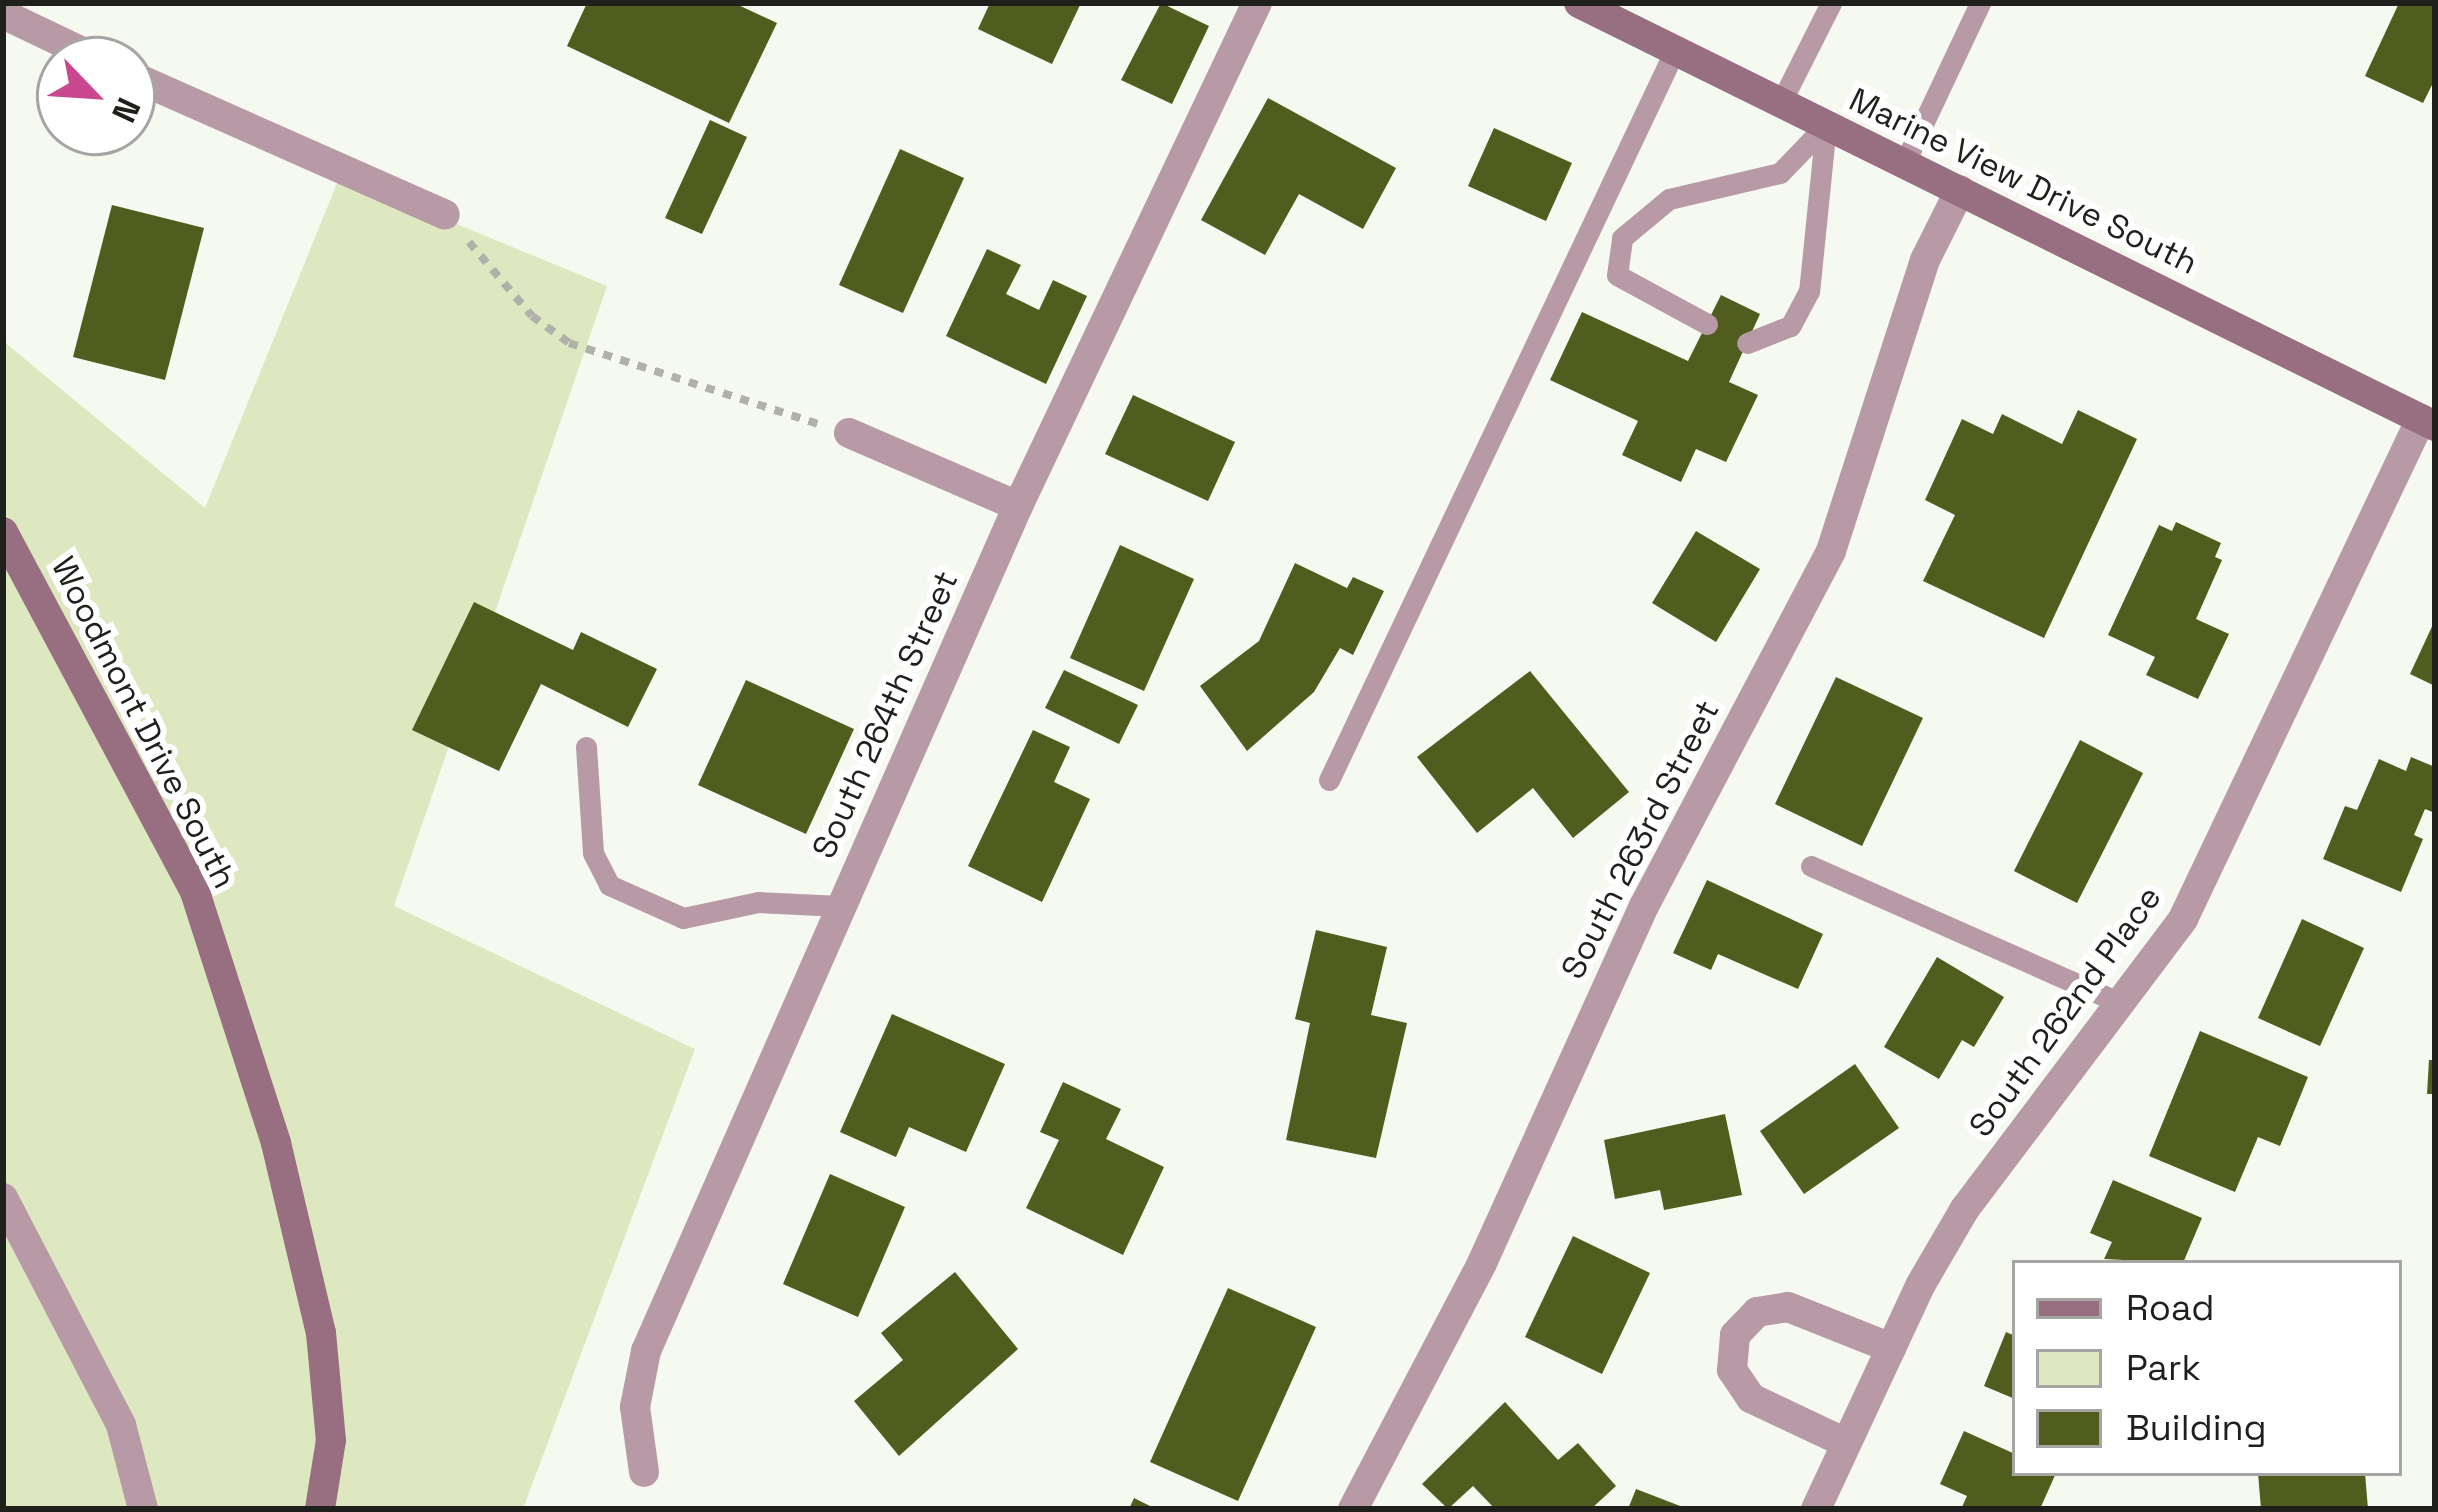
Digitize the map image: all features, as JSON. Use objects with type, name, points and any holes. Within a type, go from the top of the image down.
[{"type":"main road","name":"Marine View Drive South","points":[[1588,5],[2428,423]]},
{"type":"main road","name":"Woodmont Drive South","points":[[3,532],[195,892],[276,1143],[321,1333],[331,1440],[320,1509]]},
{"type":"street","name":"South 264th Street","points":[[644,1472],[635,1407],[646,1351],[1018,506],[1257,3]]},
{"type":"street","points":[[3,14],[49,36]]},
{"type":"street","points":[[156,88],[315,164],[446,214]]},
{"type":"street","name":"South 263rd Street","points":[[1353,1509],[1482,1262],[1644,906],[1831,550],[1925,260],[1960,190]]},
{"type":"street","name":"South 262nd Place","points":[[1816,1509],[1891,1348],[1964,1210],[2183,920],[2428,423]]},
{"type":"street","points":[[849,433],[1018,506]]},
{"type":"street","points":[[3,1198],[121,1425],[143,1509]]},
{"type":"street","points":[[1846,1443],[1751,1398],[1732,1370],[1735,1335],[1757,1312],[1788,1306],[1891,1348]]},
{"type":"lane","points":[[1781,102],[1831,3]]},
{"type":"lane","points":[[1904,164],[1980,3]]},
{"type":"lane","points":[[1329,780],[1676,50]]},
{"type":"lane","points":[[1707,324],[1617,274],[1622,238],[1669,199],[1780,173],[1826,125]]},
{"type":"lane","points":[[1747,343],[1790,326],[1809,291],[1826,125]]},
{"type":"lane","points":[[586,747],[593,853],[609,885],[683,918],[758,902],[840,906]]},
{"type":"lane","points":[[1811,866],[2123,1004]]},
{"type":"path","points":[[446,214],[532,316],[569,343],[849,433]]},
{"type":"green space","points":[[340,176],[607,286],[394,906],[695,1049],[523,1509],[3,1509],[3,341],[205,508]]},
{"type":"building","points":[[587,3],[734,3],[777,23],[729,123],[567,46]]},
{"type":"building","points":[[990,3],[1081,3],[1052,64],[978,29]]},
{"type":"building","points":[[1161,3],[1209,26],[1172,104],[1121,80]]},
{"type":"building","points":[[2399,3],[2435,3],[2435,79],[2423,103],[2365,76]]},
{"type":"building","points":[[1268,98],[1396,168],[1363,229],[1299,194],[1265,255],[1201,220]]},
{"type":"building","points":[[710,120],[747,137],[702,234],[665,218]]},
{"type":"building","points":[[1494,128],[1572,163],[1546,221],[1468,186]]},
{"type":"building","points":[[900,149],[964,178],[903,313],[839,285]]},
{"type":"building","points":[[112,205],[204,228],[165,380],[73,357]]},
{"type":"building","points":[[987,249],[1021,265],[1006,294],[1039,310],[1053,280],[1087,296],[1046,384],[946,336]]},
{"type":"building","points":[[1721,295],[1760,314],[1729,382],[1758,395],[1726,462],[1696,449],[1681,482],[1622,455],[1638,421],[1550,380],[1582,312],[1688,361]]},
{"type":"building","points":[[1133,395],[1235,442],[1208,501],[1105,454]]},
{"type":"building","points":[[2078,410],[2137,439],[2044,638],[1923,581],[1955,515],[1925,500],[1962,419],[1993,434],[2002,414],[2062,444]]},
{"type":"building","points":[[2176,522],[2221,543],[2215,557],[2222,560],[2196,619],[2229,634],[2198,699],[2146,675],[2155,657],[2108,635],[2159,525],[2172,531]]},
{"type":"building","points":[[1696,531],[1760,569],[1716,642],[1652,603]]},
{"type":"building","points":[[1120,545],[1194,579],[1144,691],[1070,658]]},
{"type":"building","points":[[1295,563],[1347,588],[1353,577],[1384,591],[1353,655],[1340,648],[1314,692],[1247,751],[1200,686],[1259,641]]},
{"type":"building","points":[[474,602],[573,650],[581,632],[657,669],[628,727],[541,684],[499,771],[412,730]]},
{"type":"building","points":[[2435,620],[2435,686],[2410,674]]},
{"type":"building","points":[[1064,670],[1138,705],[1119,744],[1045,708]]},
{"type":"building","points":[[1530,671],[1629,792],[1573,838],[1533,788],[1477,833],[1417,757]]},
{"type":"building","points":[[1836,677],[1923,718],[1862,846],[1775,804]]},
{"type":"building","points":[[746,680],[854,729],[806,834],[698,785]]},
{"type":"building","points":[[1033,730],[1070,747],[1054,782],[1090,799],[1042,902],[968,866]]},
{"type":"building","points":[[2080,740],[2143,773],[2077,903],[2014,871]]},
{"type":"building","points":[[2411,757],[2435,767],[2435,813],[2425,809],[2414,835],[2423,839],[2401,892],[2323,859],[2345,806],[2357,810],[2379,759],[2406,771]]},
{"type":"building","points":[[1707,880],[1823,934],[1798,989],[1718,954],[1711,970],[1673,953]]},
{"type":"building","points":[[2302,919],[2364,948],[2320,1046],[2258,1018]]},
{"type":"building","points":[[1316,930],[1387,947],[1371,1015],[1407,1023],[1376,1158],[1286,1140],[1310,1023],[1295,1019]]},
{"type":"building","points":[[1937,957],[2004,997],[1974,1047],[1962,1040],[1939,1079],[1884,1047]]},
{"type":"building","points":[[892,1014],[1005,1064],[966,1152],[909,1127],[896,1157],[840,1132]]},
{"type":"building","points":[[2200,1031],[2308,1077],[2280,1146],[2258,1137],[2235,1192],[2149,1156]]},
{"type":"building","points":[[2429,1060],[2435,1060],[2435,1094],[2427,1094]]},
{"type":"building","points":[[1855,1064],[1899,1128],[1804,1194],[1760,1131]]},
{"type":"building","points":[[1063,1082],[1121,1109],[1106,1139],[1164,1167],[1123,1255],[1026,1208],[1059,1140],[1040,1132]]},
{"type":"building","points":[[1725,1114],[1742,1195],[1664,1210],[1660,1190],[1615,1199],[1604,1140]]},
{"type":"building","points":[[830,1174],[905,1207],[858,1317],[783,1284]]},
{"type":"building","points":[[2113,1180],[2202,1218],[2184,1260],[2104,1259],[2112,1242],[2090,1233]]},
{"type":"building","points":[[1573,1236],[1650,1273],[1602,1374],[1525,1337]]},
{"type":"building","points":[[955,1272],[1018,1349],[899,1456],[854,1401],[903,1360],[881,1333]]},
{"type":"building","points":[[1228,1288],[1316,1327],[1238,1501],[1150,1462]]},
{"type":"building","points":[[2006,1332],[2012,1335],[2012,1398],[1984,1386]]},
{"type":"building","points":[[1505,1402],[1558,1460],[1578,1443],[1616,1486],[1591,1509],[1495,1509],[1473,1486],[1448,1509],[1422,1484]]},
{"type":"building","points":[[1964,1431],[2012,1453],[2012,1476],[2055,1476],[2040,1509],[1961,1509],[1967,1496],[1940,1484]]},
{"type":"building","points":[[2258,1476],[2365,1476],[2368,1509],[2261,1509]]},
{"type":"building","points":[[1636,1489],[1688,1509],[1628,1509]]},
{"type":"building","points":[[1134,1498],[1156,1509],[1129,1509]]}]
